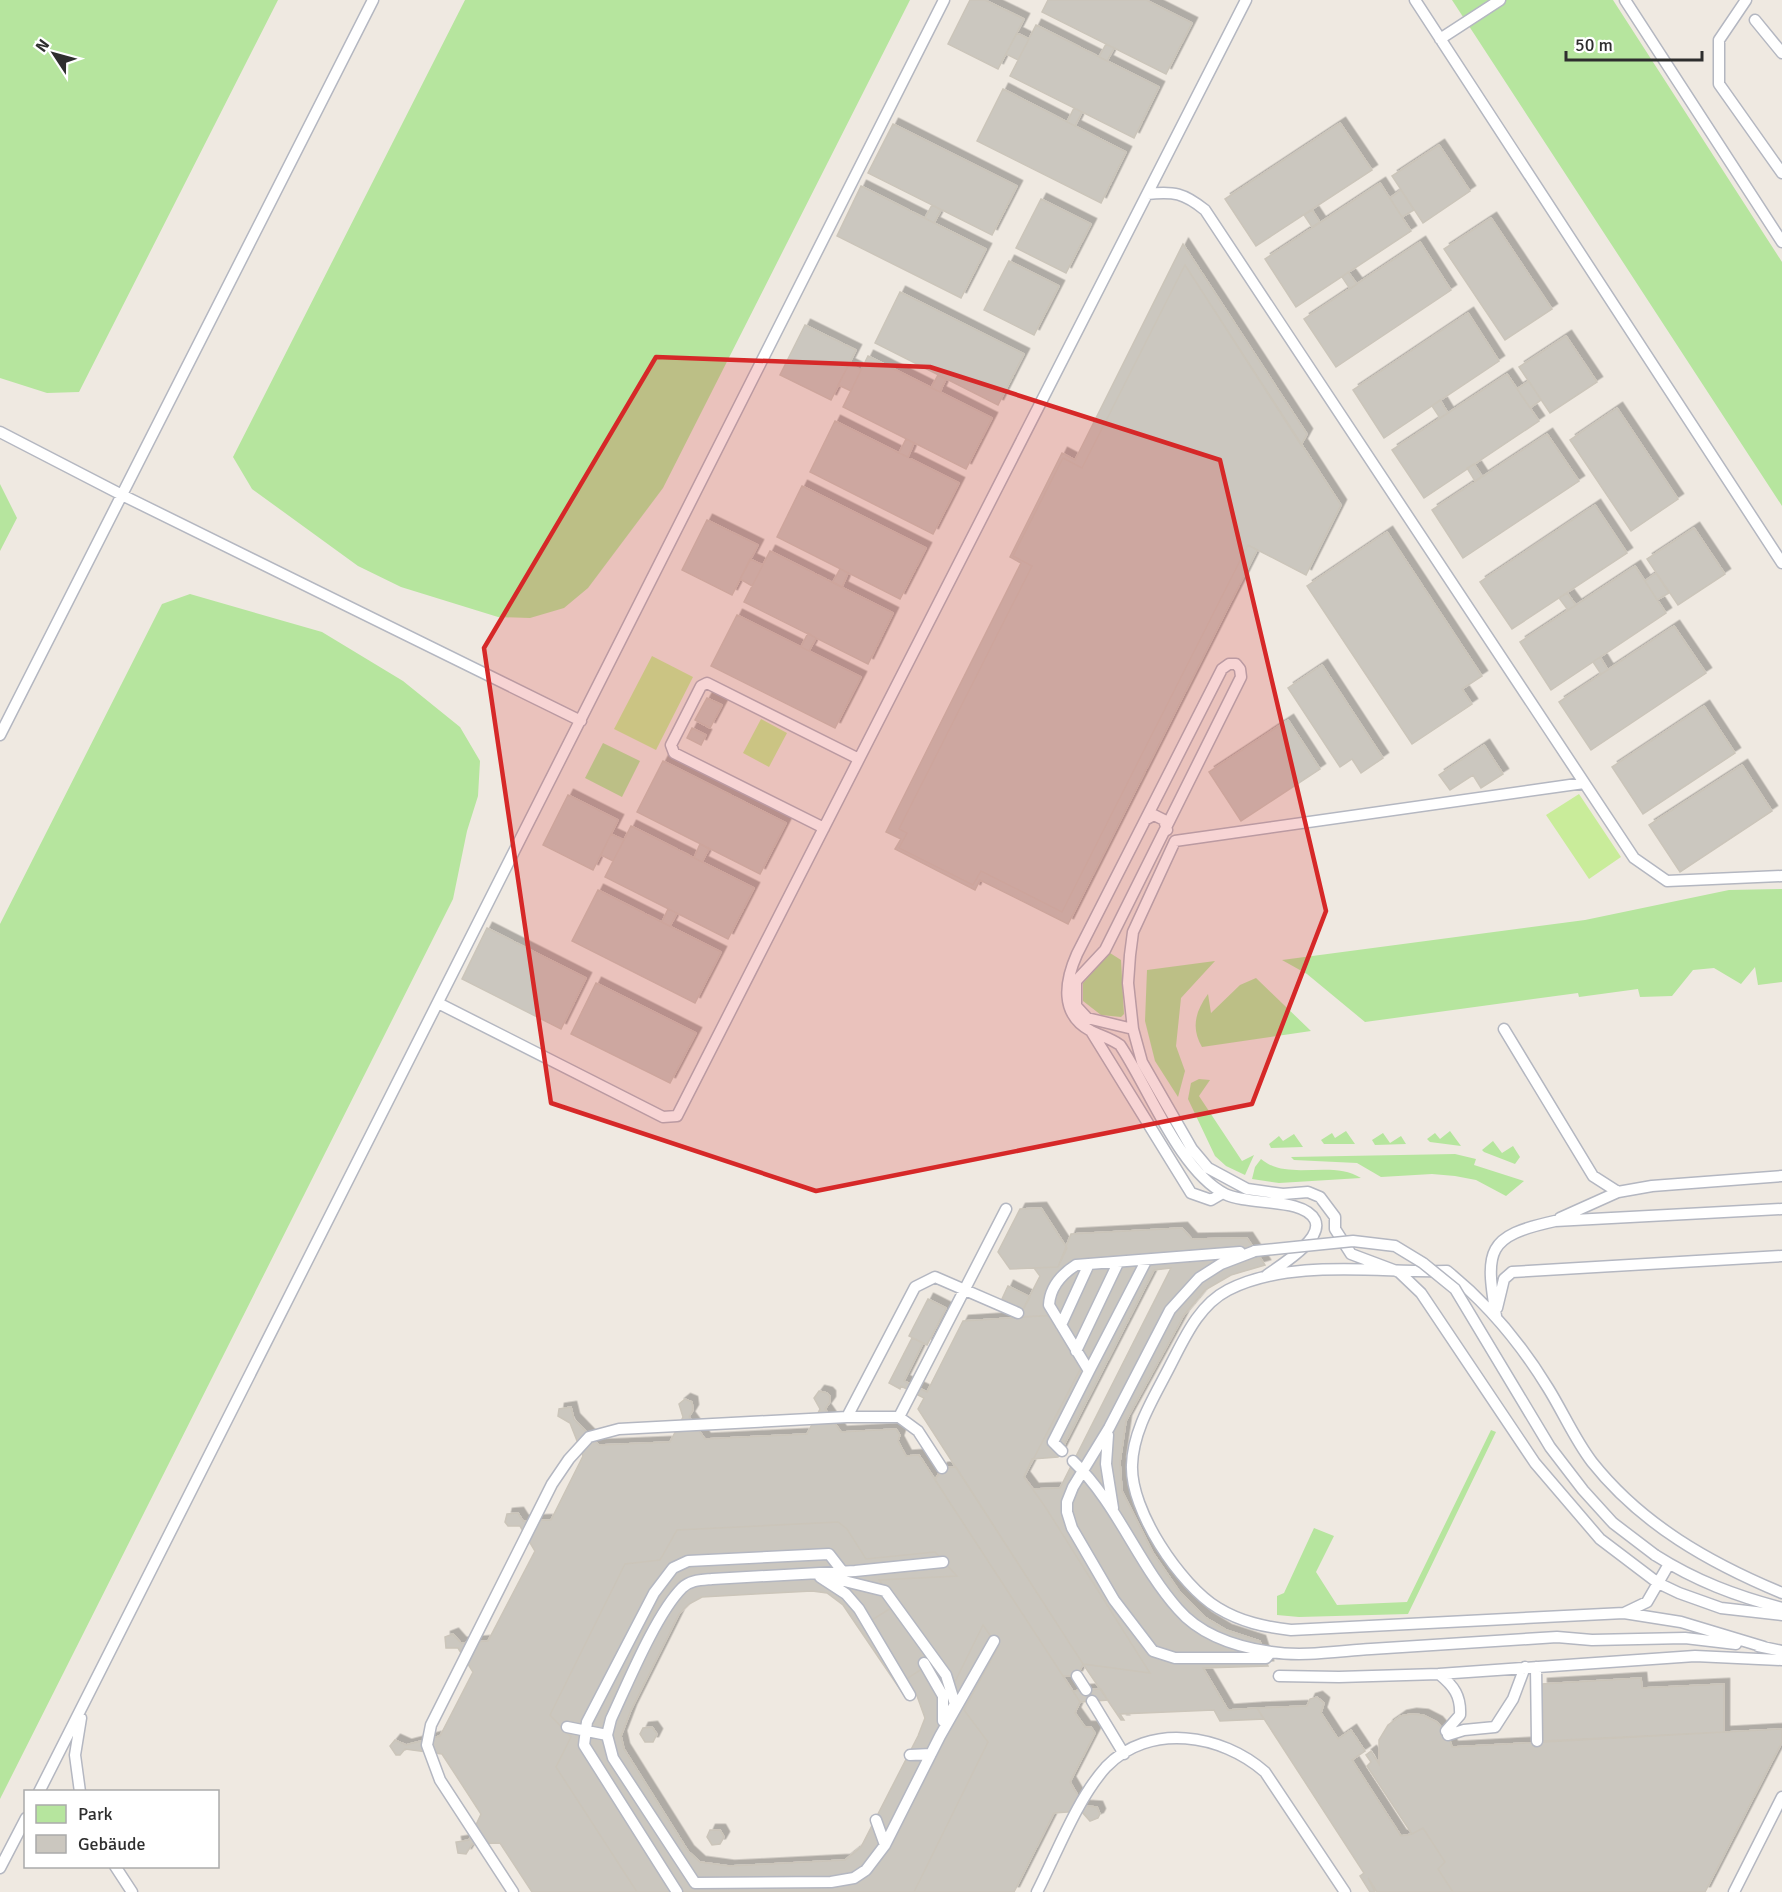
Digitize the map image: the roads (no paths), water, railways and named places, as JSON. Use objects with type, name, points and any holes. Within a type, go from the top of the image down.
[{"type":"lane","points":[[0,735],[373,0]]},
{"type":"lane","points":[[40,1790],[944,0]]},
{"type":"lane","points":[[438,1003],[663,1117],[677,1116],[1246,0]]},
{"type":"lane","points":[[1415,0],[1782,562]]},
{"type":"lane","points":[[1440,39],[1500,0]]},
{"type":"lane","points":[[1625,0],[1782,242]]},
{"type":"lane","points":[[1746,0],[1719,40],[1719,84],[1782,173]]},
{"type":"lane","points":[[1755,20],[1782,53]]},
{"type":"lane","points":[[1147,194],[1171,192],[1191,199],[1205,210],[1634,858],[1667,881],[1782,876]]},
{"type":"lane","points":[[0,432],[122,495],[581,721]]},
{"type":"lane","points":[[1133,1029],[1087,1018],[1076,1006],[1076,981],[1105,950],[1167,830],[1241,677],[1240,669],[1236,664],[1222,669],[1069,972],[1065,991],[1070,1010],[1078,1022],[1120,1045],[1196,1172],[1223,1193],[1243,1202],[1292,1205],[1306,1210],[1315,1219],[1317,1230],[1312,1240],[1267,1275],[1225,1292],[1196,1318],[1152,1402],[1133,1448],[1133,1487],[1141,1509],[1163,1546],[1196,1591],[1217,1608],[1261,1626],[1291,1630],[1624,1613],[1680,1622],[1782,1651]]},
{"type":"lane","points":[[824,828],[674,753],[671,745],[701,686],[707,683],[859,759]]},
{"type":"lane","points":[[1584,783],[1175,841],[1133,932],[1128,983],[1133,1029],[1142,1062],[1192,1149],[1208,1168],[1247,1189],[1283,1194],[1308,1192],[1320,1197],[1335,1217],[1335,1229],[1351,1254],[1399,1272],[1421,1293],[1517,1438],[1557,1491],[1600,1539],[1658,1582],[1679,1593],[1721,1608],[1782,1615]]},
{"type":"lane","points":[[1145,820],[1154,815],[1164,820],[1167,830]]},
{"type":"lane","points":[[1504,1029],[1593,1176],[1618,1192]]},
{"type":"lane","points":[[1091,1031],[1191,1192],[1211,1200],[1223,1193]]},
{"type":"lane","points":[[1555,1221],[1618,1192],[1652,1186],[1782,1176]]},
{"type":"lane","points":[[899,1417],[1006,1209]]},
{"type":"lane","points":[[1496,1317],[1491,1261],[1497,1247],[1506,1236],[1520,1228],[1555,1221],[1782,1209]]},
{"type":"lane","points":[[1089,1371],[1049,1305],[1050,1297],[1065,1272],[1076,1265],[1146,1261],[1353,1240],[1395,1246],[1423,1263],[1455,1289],[1550,1447],[1583,1490],[1613,1522],[1669,1564],[1734,1596],[1782,1608]]},
{"type":"lane","points":[[1255,1251],[1221,1264],[1199,1278],[1170,1310],[1135,1373],[1109,1428],[1082,1470],[1067,1502],[1067,1512],[1072,1528],[1114,1600],[1148,1646],[1165,1657],[1175,1658],[1266,1658],[1271,1652]]},
{"type":"lane","points":[[1496,1317],[1504,1279],[1512,1272],[1782,1256]]},
{"type":"lane","points":[[1062,1451],[1053,1442],[1146,1261]]},
{"type":"lane","points":[[1076,1350],[1118,1263]]},
{"type":"lane","points":[[1061,1325],[1089,1264]]},
{"type":"lane","points":[[1267,1275],[1347,1269],[1399,1272],[1447,1271],[1476,1294],[1496,1317],[1546,1385],[1592,1462],[1634,1506],[1674,1538],[1711,1560],[1782,1593]]},
{"type":"lane","points":[[847,1417],[915,1287],[935,1277],[1017,1313]]},
{"type":"lane","points":[[513,1892],[440,1780],[427,1744],[431,1725],[552,1484],[569,1459],[589,1437],[619,1429],[847,1417],[899,1417],[918,1431],[942,1468]]},
{"type":"lane","points":[[1109,1428],[1106,1464],[1108,1487],[1116,1517]]},
{"type":"lane","points":[[1073,1461],[1116,1517],[1138,1554],[1179,1611],[1221,1639],[1271,1652],[1324,1652],[1557,1637],[1592,1640],[1685,1638],[1764,1647]]},
{"type":"lane","points":[[677,1892],[584,1745],[587,1722],[617,1662],[661,1581],[674,1568],[688,1561],[829,1554],[843,1572]]},
{"type":"lane","points":[[815,1573],[885,1591],[945,1675],[954,1704],[885,1845],[866,1870],[854,1878],[831,1882],[692,1887],[613,1758],[607,1735],[615,1712],[665,1610],[682,1588],[692,1582],[712,1579],[815,1573],[843,1572],[943,1562]]},
{"type":"lane","points":[[1624,1613],[1647,1602],[1669,1564]]},
{"type":"lane","points":[[815,1573],[846,1594],[858,1609],[910,1695]]},
{"type":"lane","points":[[940,1736],[994,1641]]},
{"type":"lane","points":[[1279,1676],[1439,1674],[1695,1656],[1782,1660]]},
{"type":"lane","points":[[924,1663],[943,1696],[945,1713],[940,1736]]},
{"type":"lane","points":[[1439,1674],[1452,1686],[1461,1699],[1460,1715],[1447,1733],[1495,1727],[1530,1667]]},
{"type":"lane","points":[[1530,1667],[1537,1741]]},
{"type":"lane","points":[[1077,1676],[1086,1690]]},
{"type":"lane","points":[[80,1790],[75,1755],[86,1699]]},
{"type":"lane","points":[[1092,1701],[1124,1754]]},
{"type":"lane","points":[[567,1727],[607,1735]]},
{"type":"lane","points":[[1037,1892],[1090,1789],[1107,1767],[1124,1754],[1147,1743],[1173,1737],[1203,1739],[1249,1758],[1272,1781],[1345,1892]]},
{"type":"lane","points":[[910,1755],[931,1754]]},
{"type":"lane","points":[[1734,1892],[1782,1797]]},
{"type":"lane","points":[[876,1820],[885,1845]]},
{"type":"lane","points":[[0,1868],[24,1822]]},
{"type":"lane","points":[[116,1868],[132,1892]]}]
